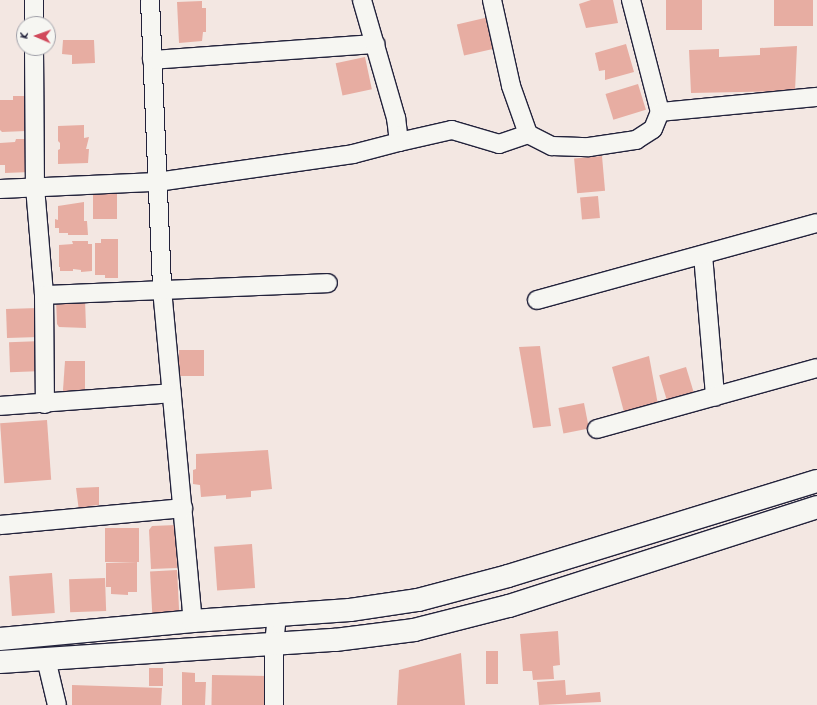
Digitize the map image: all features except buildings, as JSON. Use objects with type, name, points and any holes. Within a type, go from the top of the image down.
[{"type":"main road","points":[[0,639],[193,622],[277,617],[350,610],[418,600],[508,576],[817,480]]},
{"type":"main road","points":[[0,662],[335,640],[414,630],[516,604],[817,507]]},
{"type":"street","points":[[34,0],[34,16]]},
{"type":"street","points":[[150,0],[162,289],[193,622]]},
{"type":"street","points":[[362,0],[396,118],[399,142]]},
{"type":"street","points":[[492,0],[511,86],[528,134],[552,146],[589,147],[636,140],[653,129],[660,112],[631,0]]},
{"type":"street","points":[[152,60],[375,44]]},
{"type":"street","points":[[34,56],[35,187],[44,295],[45,404]]},
{"type":"street","points":[[660,112],[817,96]]},
{"type":"street","points":[[0,189],[157,182],[353,154],[452,130],[499,144],[528,134]]},
{"type":"street","points":[[538,300],[817,223]]},
{"type":"street","points":[[703,255],[715,396]]},
{"type":"street","points":[[44,295],[328,283]]},
{"type":"street","points":[[597,429],[817,368]]},
{"type":"street","points":[[0,406],[45,404],[172,393]]},
{"type":"street","points":[[0,525],[183,508]]},
{"type":"street","points":[[274,705],[274,644],[277,617]]},
{"type":"street","points":[[46,659],[57,705]]}]
